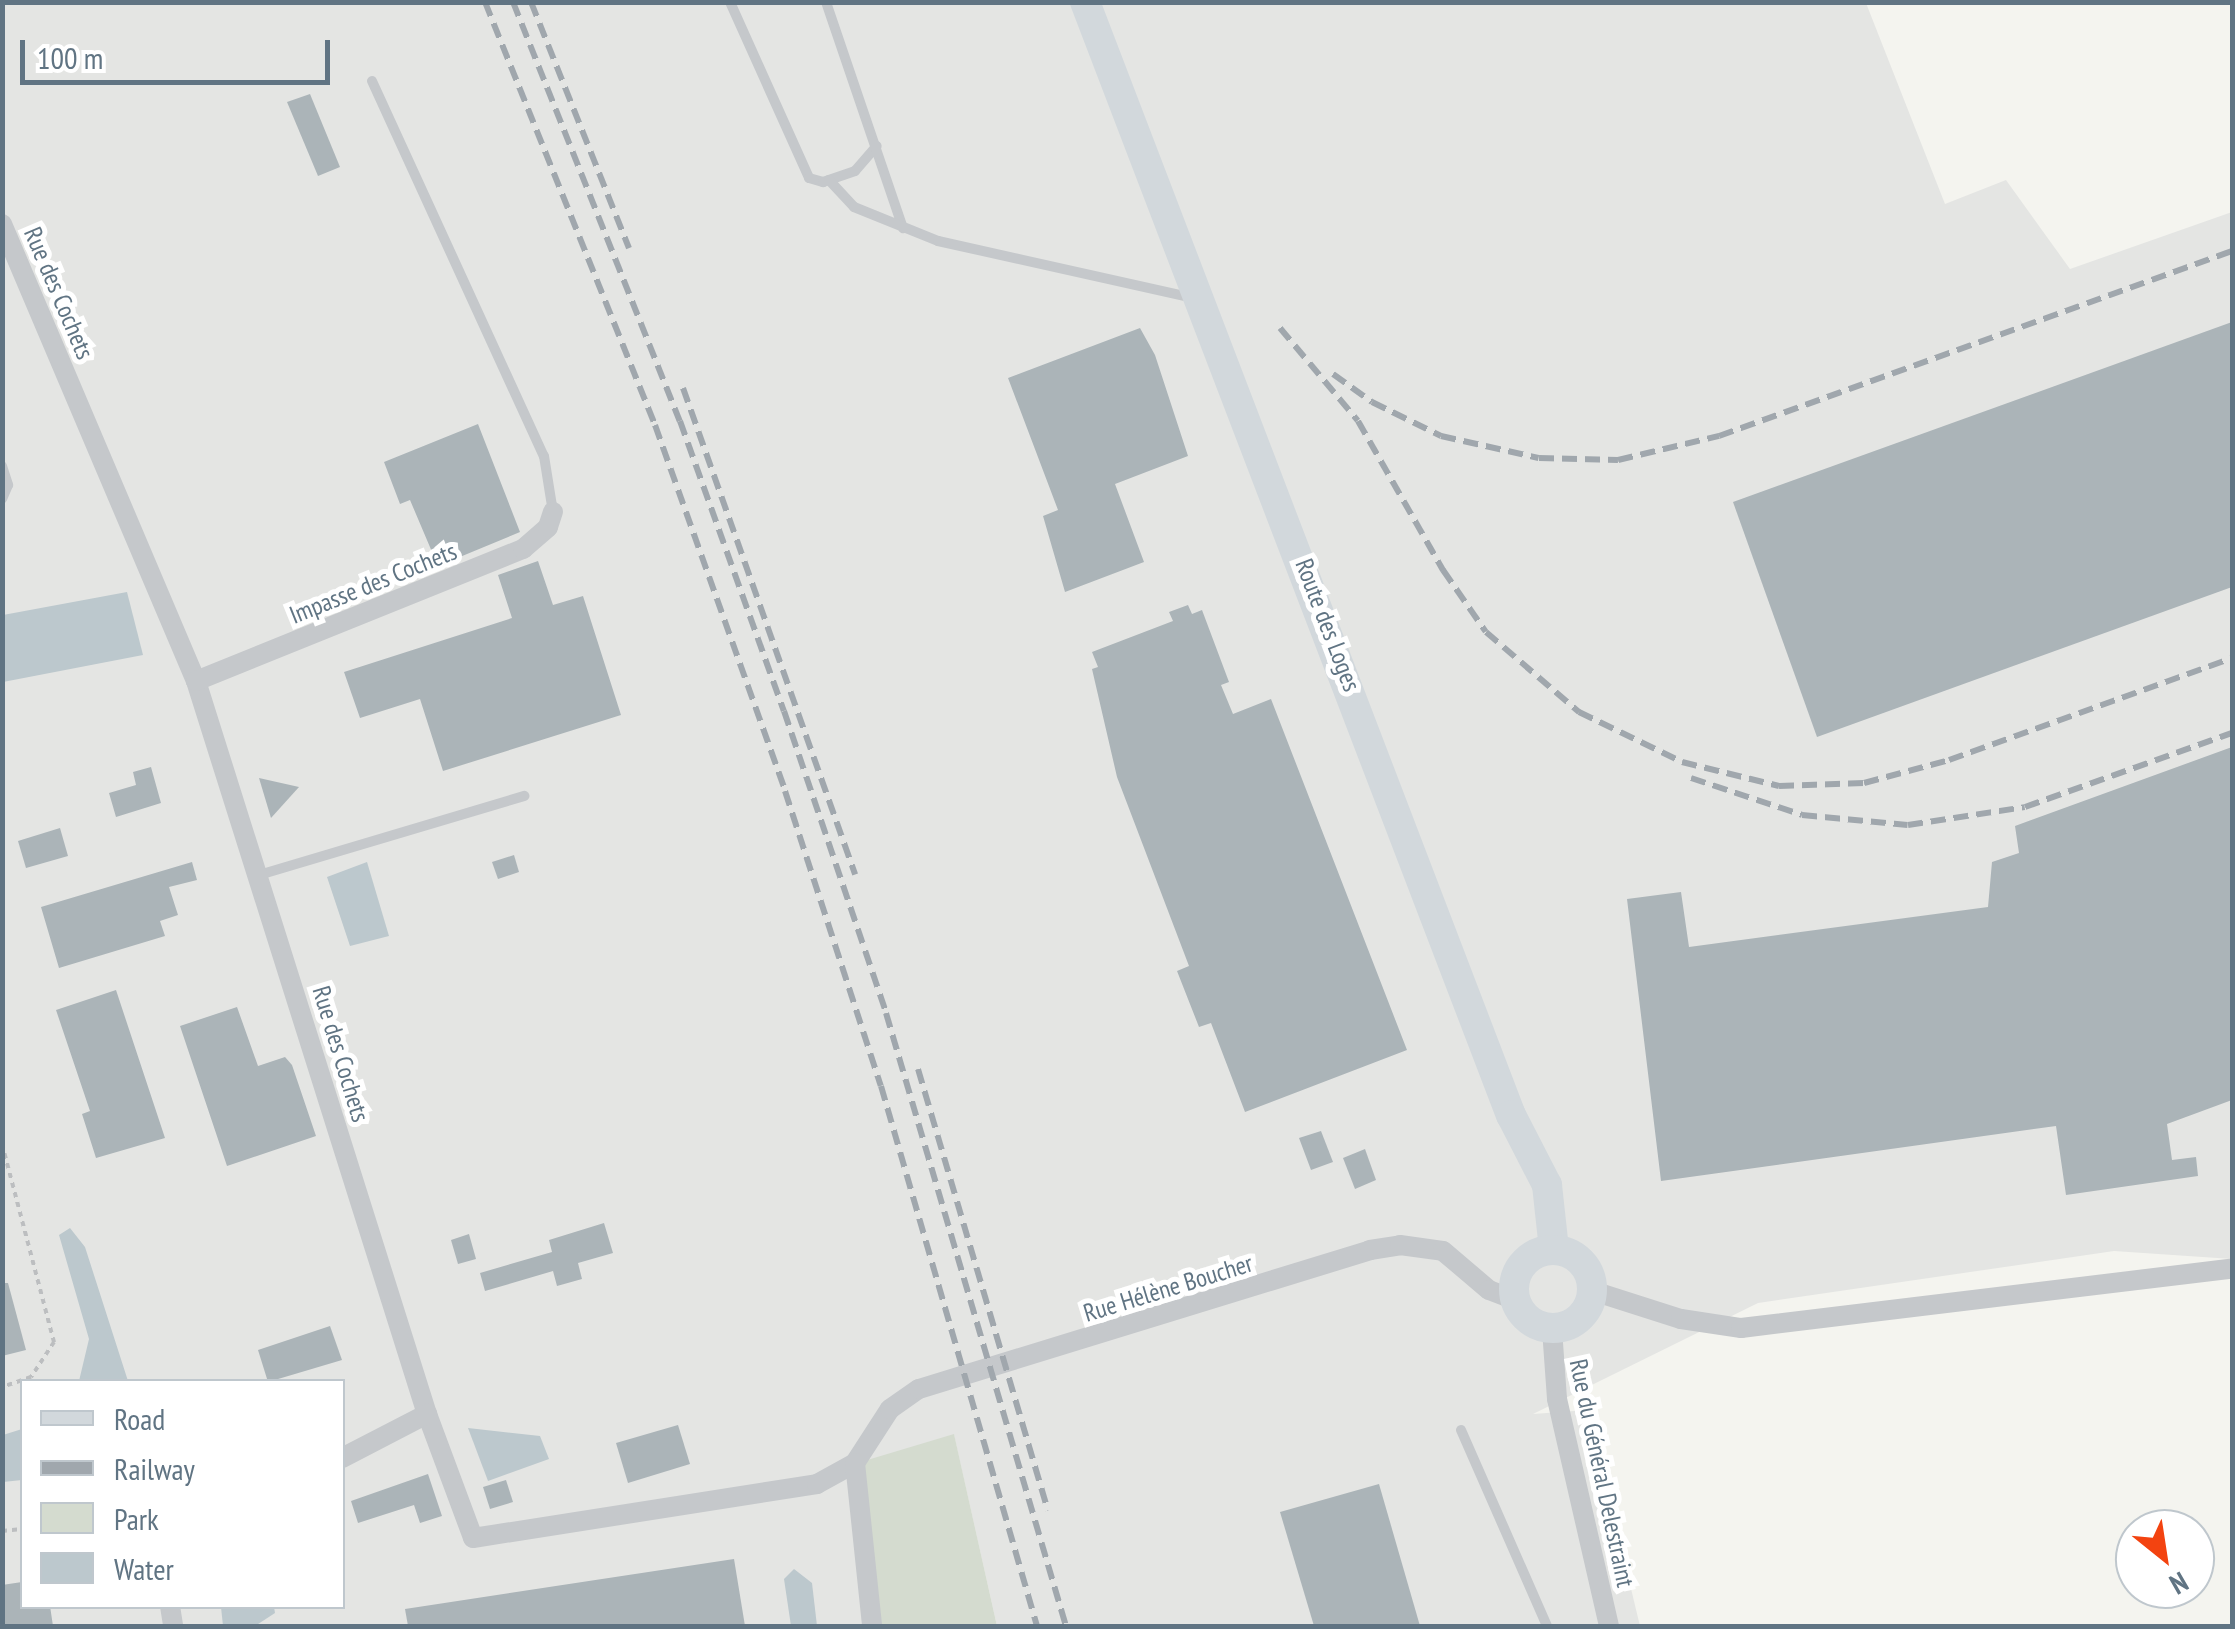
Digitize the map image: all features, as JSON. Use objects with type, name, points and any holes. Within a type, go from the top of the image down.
[{"type":"street","name":"Route des Loges","points":[[1085,2],[1203,300],[1511,1115],[1547,1185],[1554,1249]]},
{"type":"street","name":"Rue des Cochets","points":[[2,224],[196,681],[469,1533],[478,1540],[816,1484],[855,1462]]},
{"type":"street","name":"Impasse des Cochets","points":[[196,681],[523,549],[548,527],[553,512]]},
{"type":"street","name":"Rue Hélène Boucher","points":[[855,1462],[904,1396],[1400,1245],[1458,1258],[1489,1290],[1515,1300]]},
{"type":"street","points":[[1554,1249],[1576,1256],[1590,1272],[1593,1291],[1583,1316],[1552,1329],[1523,1315],[1515,1300],[1516,1273],[1528,1258],[1554,1249]]},
{"type":"street","points":[[1593,1291],[1680,1319],[1741,1328],[2232,1269]]},
{"type":"street","name":"Rue du Général Delestraint","points":[[1552,1329],[1557,1400],[1609,1626]]},
{"type":"street","points":[[345,1456],[428,1414]]},
{"type":"street","points":[[855,1462],[872,1626]]},
{"type":"lane","points":[[730,2],[799,164],[809,178],[828,180],[855,171],[877,146]]},
{"type":"lane","points":[[826,2],[903,228]]},
{"type":"lane","points":[[372,81],[544,456],[553,512]]},
{"type":"lane","points":[[828,180],[854,207],[903,228],[1203,300]]},
{"type":"lane","points":[[2,466],[8,485],[2,499]]},
{"type":"lane","points":[[259,874],[524,796]]},
{"type":"lane","points":[[1461,1430],[1546,1626]]},
{"type":"path","points":[[2,1144],[54,1342],[30,1377],[24,1379]]},
{"type":"shaded area","points":[[3,3],[1866,3],[1945,204],[2006,180],[2070,269],[2232,212],[2232,1259],[2114,1251],[1758,1303],[1533,1414],[1588,1410],[1640,1626],[997,1626],[954,1435],[871,1626],[3,1626]]},
{"type":"green space","points":[[954,1434],[997,1626],[871,1626],[854,1464]]},
{"type":"water","points":[[127,592],[143,655],[3,682],[3,615]]},
{"type":"water","points":[[367,862],[389,936],[350,946],[327,877]]},
{"type":"water","points":[[70,1228],[85,1247],[127,1379],[79,1379],[89,1339],[59,1235]]},
{"type":"water","points":[[468,1428],[540,1436],[549,1459],[488,1481]]},
{"type":"water","points":[[20,1430],[20,1480],[3,1482],[3,1435]]},
{"type":"water","points":[[794,1569],[812,1583],[817,1626],[791,1626],[784,1579]]},
{"type":"water","points":[[221,1609],[274,1609],[275,1613],[255,1626],[223,1626]]},
{"type":"building","points":[[310,94],[340,167],[318,176],[287,102]]},
{"type":"building","points":[[2232,322],[2232,587],[1817,737],[1733,502]]},
{"type":"building","points":[[1140,328],[1155,355],[1188,456],[1115,484],[1144,562],[1065,592],[1043,516],[1058,510],[1008,378]]},
{"type":"building","points":[[478,424],[520,532],[438,566],[410,500],[400,504],[384,462]]},
{"type":"building","points":[[538,561],[553,605],[583,596],[621,715],[443,771],[420,699],[360,718],[344,672],[512,618],[498,575]]},
{"type":"building","points":[[1188,605],[1192,614],[1202,610],[1229,682],[1221,685],[1233,714],[1271,699],[1407,1050],[1245,1112],[1211,1023],[1199,1027],[1177,971],[1189,966],[1117,777],[1092,669],[1098,667],[1092,652],[1173,621],[1169,612]]},
{"type":"building","points":[[2232,747],[2232,1100],[2167,1124],[2172,1160],[2196,1157],[2198,1176],[2066,1195],[2056,1126],[1661,1181],[1627,899],[1681,892],[1689,947],[1988,907],[1992,862],[2019,853],[2015,826]]},
{"type":"building","points":[[151,767],[161,803],[116,817],[109,793],[136,785],[133,772]]},
{"type":"building","points":[[259,778],[299,787],[271,818]]},
{"type":"building","points":[[60,828],[68,856],[26,868],[18,841]]},
{"type":"building","points":[[514,855],[519,872],[498,879],[492,862]]},
{"type":"building","points":[[192,862],[197,880],[169,887],[178,915],[160,921],[165,936],[59,968],[41,907]]},
{"type":"building","points":[[116,990],[165,1138],[96,1158],[82,1114],[90,1111],[56,1010]]},
{"type":"building","points":[[237,1007],[258,1066],[285,1057],[292,1065],[316,1136],[227,1166],[180,1026]]},
{"type":"building","points":[[1321,1131],[1333,1162],[1311,1170],[1299,1138]]},
{"type":"building","points":[[1365,1149],[1376,1180],[1355,1189],[1343,1158]]},
{"type":"building","points":[[604,1223],[613,1253],[578,1263],[582,1279],[557,1286],[553,1271],[485,1291],[480,1273],[552,1252],[549,1240]]},
{"type":"building","points":[[469,1234],[476,1259],[458,1264],[451,1240]]},
{"type":"building","points":[[2,1283],[8,1283],[26,1350],[2,1356]]},
{"type":"building","points":[[330,1326],[342,1360],[267,1379],[258,1350]]},
{"type":"building","points":[[678,1425],[690,1464],[628,1483],[616,1443]]},
{"type":"building","points":[[428,1474],[442,1516],[420,1523],[414,1505],[358,1523],[351,1501]]},
{"type":"building","points":[[506,1480],[513,1502],[490,1509],[483,1487]]},
{"type":"building","points":[[1379,1484],[1420,1626],[1314,1626],[1280,1512]]},
{"type":"building","points":[[734,1559],[745,1626],[408,1626],[405,1609]]},
{"type":"building","points":[[20,1582],[20,1609],[50,1609],[53,1626],[2,1626],[2,1585]]},
{"type":"railway","points":[[485,2],[655,425],[785,791],[881,1086],[1037,1626]]},
{"type":"railway","points":[[513,2],[680,421],[784,711],[886,1013],[1066,1626]]},
{"type":"railway","points":[[531,2],[629,248]]},
{"type":"railway","points":[[1333,374],[1372,402],[1441,436],[1539,458],[1618,460],[1719,436],[2232,251]]},
{"type":"railway","points":[[1280,328],[1358,421],[1443,570],[1486,632],[1579,712],[1682,762],[1779,786],[1864,783],[1949,760],[2232,658]]},
{"type":"railway","points":[[683,388],[855,874]]},
{"type":"railway","points":[[1691,778],[1802,815],[1908,825],[2025,807],[2232,733]]},
{"type":"railway","points":[[918,1069],[1048,1510]]}]
